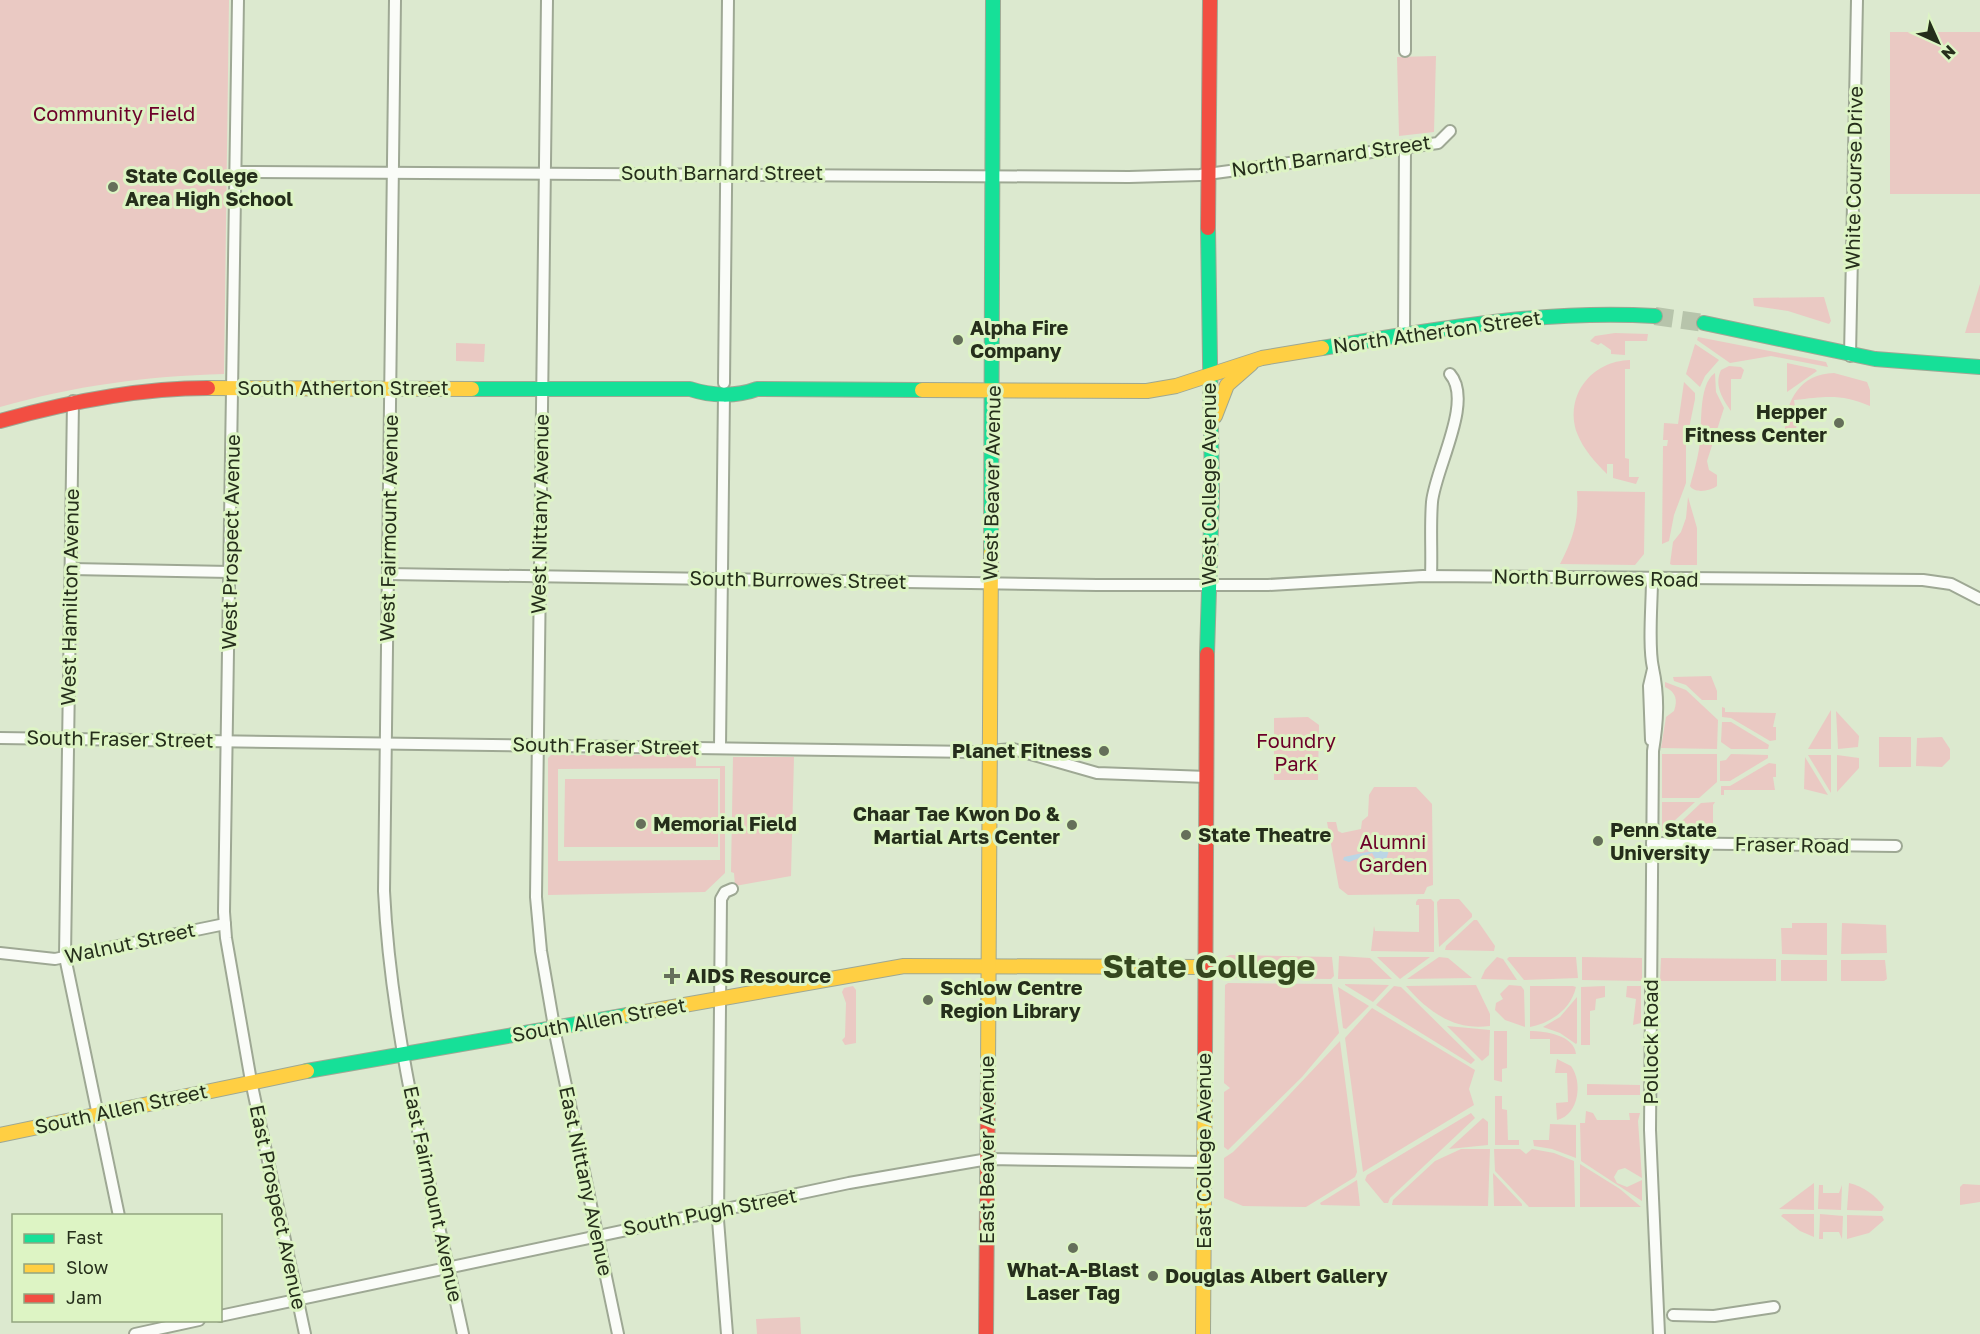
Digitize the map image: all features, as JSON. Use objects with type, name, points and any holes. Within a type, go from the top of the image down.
[{"type":"main road","name":"West Beaver Avenue","points":[[989,966],[993,0]]},
{"type":"main road","name":"West College Avenue","points":[[1204,967],[1208,777],[1208,585],[1212,539],[1211,432],[1216,371],[1209,174],[1210,0]]},
{"type":"main road","name":"North Atherton Street","points":[[1216,371],[1262,358],[1404,335],[1561,314],[1655,316]]},
{"type":"main road","points":[[1704,323],[1850,356],[1909,366],[1980,368]]},
{"type":"main road","points":[[1211,432],[1217,407],[1227,385],[1246,367],[1262,358]]},
{"type":"main road","name":"South Atherton Street","points":[[0,421],[73,401],[152,390],[233,388],[690,389],[704,394],[724,388],[744,394],[757,389],[1157,391],[1216,371]]},
{"type":"main road","name":"South Allen Street","points":[[0,1135],[252,1081],[904,966],[1204,967]]},
{"type":"main road","name":"East Beaver Avenue","points":[[986,1334],[989,966]]},
{"type":"main road","name":"East College Avenue","points":[[1203,1334],[1204,967]]},
{"type":"street","name":"West Prospect Avenue","points":[[238,0],[225,924],[252,1081]]},
{"type":"street","name":"West Fairmount Avenue","points":[[395,0],[384,891],[386,936],[404,1054]]},
{"type":"street","name":"West Nittany Avenue","points":[[547,0],[536,897],[541,951],[554,1027]]},
{"type":"street","points":[[720,747],[728,0]]},
{"type":"street","points":[[1405,0],[1405,51]]},
{"type":"street","name":"White Course Drive","points":[[1850,356],[1857,0]]},
{"type":"street","name":"North Barnard Street","points":[[1209,174],[1438,143],[1450,132]]},
{"type":"street","points":[[1404,335],[1405,146]]},
{"type":"street","name":"South Barnard Street","points":[[235,172],[1129,177],[1209,174]]},
{"type":"street","points":[[1431,576],[1434,487],[1443,461],[1459,392],[1450,374]]},
{"type":"street","name":"West Hamilton Avenue","points":[[73,401],[65,957],[118,1214]]},
{"type":"street","points":[[71,569],[230,572]]},
{"type":"street","name":"South Burrowes Street","points":[[388,574],[990,584],[1208,585]]},
{"type":"street","name":"North Burrowes Road","points":[[1208,585],[1431,576],[1923,580],[1951,584],[1980,599]]},
{"type":"street","name":"Pollock Road","points":[[1652,579],[1653,669],[1649,693],[1653,751],[1650,1130],[1659,1334]]},
{"type":"street","name":"South Fraser Street","points":[[0,738],[965,752],[1013,749],[1092,773],[1208,777]]},
{"type":"street","name":"Fraser Road","points":[[1652,843],[1896,846]]},
{"type":"street","points":[[727,1334],[718,1211],[719,999],[721,899],[725,892],[732,888]]},
{"type":"street","name":"Walnut Street","points":[[0,953],[54,959],[225,924]]},
{"type":"street","name":"East Nittany Avenue","points":[[554,1027],[618,1334]]},
{"type":"street","name":"East Fairmount Avenue","points":[[404,1054],[463,1334]]},
{"type":"street","name":"East Prospect Avenue","points":[[252,1081],[305,1334]]},
{"type":"street","name":"South Pugh Street","points":[[222,1316],[597,1235],[891,1175],[988,1159],[1204,1162]]},
{"type":"street","points":[[1673,1315],[1714,1316],[1774,1307]]},
{"type":"street","points":[[141,1333],[190,1322]]},
{"type":"green space","name":"Community Field","points":[[0,0],[229,0],[224,374],[110,383],[55,393],[0,407]]},
{"type":"green space","points":[[1890,32],[1980,32],[1980,194],[1890,194]]},
{"type":"green space","points":[[1436,56],[1434,132],[1399,136],[1397,57]]},
{"type":"green space","points":[[1980,284],[1980,333],[1965,333]]},
{"type":"green space","points":[[1824,297],[1831,321],[1829,324],[1788,311],[1754,306],[1753,298]]},
{"type":"green space","points":[[1615,333],[1648,334],[1647,341],[1625,341],[1625,355],[1611,354],[1611,350],[1601,343],[1598,345],[1590,341],[1595,336]]},
{"type":"green space","points":[[1698,337],[1826,362],[1828,367],[1771,356],[1730,363],[1697,340]]},
{"type":"green space","points":[[456,343],[485,344],[484,362],[456,361]]},
{"type":"green space","points":[[1695,344],[1719,360],[1705,376],[1700,387],[1686,374]]},
{"type":"green space","points":[[1630,360],[1630,369],[1625,369],[1625,458],[1629,459],[1629,477],[1639,477],[1636,484],[1613,478],[1613,464],[1607,464],[1607,474],[1583,444],[1577,433],[1574,419],[1574,406],[1584,383],[1604,366]]},
{"type":"green space","points":[[1787,363],[1815,369],[1817,371],[1787,392]]},
{"type":"green space","points":[[1729,366],[1741,367],[1744,370],[1741,379],[1731,379],[1731,411],[1722,396],[1718,381],[1721,370]]},
{"type":"green space","points":[[1715,373],[1716,392],[1724,408],[1707,461],[1709,470],[1717,475],[1717,486],[1699,491],[1690,486],[1699,449],[1705,387]]},
{"type":"green space","points":[[1834,373],[1867,382],[1870,390],[1870,406],[1851,399],[1834,397],[1794,400],[1795,407],[1798,408],[1796,430],[1785,430],[1788,409],[1797,391],[1812,378]]},
{"type":"green space","points":[[1684,382],[1695,393],[1686,443],[1686,483],[1674,515],[1669,541],[1662,544],[1663,446],[1667,446],[1668,440],[1663,440],[1664,423],[1678,424]]},
{"type":"green space","points":[[1577,491],[1645,492],[1644,554],[1635,565],[1560,564],[1574,529]]},
{"type":"green space","points":[[1688,497],[1697,528],[1697,565],[1672,565],[1670,564],[1673,542],[1681,532],[1686,518]]},
{"type":"green space","points":[[1711,676],[1717,691],[1717,700],[1702,700],[1686,685],[1674,681],[1673,677]]},
{"type":"green space","points":[[1665,682],[1686,690],[1718,720],[1717,749],[1661,748],[1666,717],[1674,711],[1676,703],[1674,694],[1665,687]]},
{"type":"green space","points":[[1722,707],[1725,708],[1725,712],[1776,713],[1773,727],[1776,727],[1776,740],[1770,741],[1731,718],[1722,717]]},
{"type":"green space","points":[[1831,710],[1831,749],[1808,749]]},
{"type":"green space","points":[[1836,711],[1859,736],[1858,747],[1838,749]]},
{"type":"green space","name":"Foundry Park","points":[[1308,717],[1319,725],[1318,780],[1274,780],[1274,718]]},
{"type":"green space","points":[[1722,722],[1731,722],[1769,745],[1768,749],[1731,749],[1721,742]]},
{"type":"green space","points":[[1879,737],[1911,737],[1911,767],[1879,767]]},
{"type":"green space","points":[[1942,737],[1950,749],[1950,759],[1942,767],[1916,766],[1917,738]]},
{"type":"green space","points":[[1662,754],[1717,754],[1717,782],[1699,798],[1662,798]]},
{"type":"green space","points":[[1731,754],[1768,755],[1768,758],[1730,781],[1720,781],[1720,761],[1726,760]]},
{"type":"green space","points":[[551,755],[696,755],[696,766],[725,766],[725,873],[705,892],[548,895],[548,758]],"holes":[[[720,768],[720,860],[558,861],[558,769]]]},
{"type":"green space","points":[[1808,755],[1831,755],[1831,793]]},
{"type":"green space","points":[[1837,755],[1859,758],[1859,768],[1837,792]]},
{"type":"green space","points":[[733,757],[794,757],[791,876],[735,886],[734,873],[731,872]]},
{"type":"green space","points":[[1805,757],[1828,795],[1804,789]]},
{"type":"green space","points":[[1769,763],[1776,764],[1776,777],[1773,777],[1775,790],[1724,790],[1724,795],[1721,795],[1721,786],[1730,786]]},
{"type":"green space","name":"Memorial Field","points":[[565,779],[718,779],[718,847],[564,847]]},
{"type":"green space","name":"Alumni Garden","points":[[1374,787],[1416,787],[1432,804],[1433,885],[1427,887],[1424,894],[1348,895],[1339,888],[1327,822],[1336,822],[1338,831],[1342,833],[1361,829],[1362,821],[1368,816],[1369,795]]},
{"type":"green space","points":[[1662,802],[1695,802],[1662,832]]},
{"type":"green space","points":[[1715,802],[1713,805],[1713,836],[1667,835],[1701,803]]},
{"type":"green space","points":[[1418,899],[1431,899],[1434,902],[1434,952],[1371,951],[1374,926],[1375,931],[1419,932],[1419,905],[1416,905]]},
{"type":"green space","points":[[1440,899],[1459,899],[1472,917],[1439,947],[1437,902]]},
{"type":"green space","points":[[1474,920],[1477,920],[1495,946],[1494,951],[1445,950],[1446,946]]},
{"type":"green space","points":[[1792,923],[1827,923],[1827,955],[1782,954],[1781,928],[1792,928]]},
{"type":"green space","points":[[1842,923],[1886,925],[1887,953],[1841,954]]},
{"type":"green space","points":[[1230,955],[1332,957],[1334,976],[1331,979],[1227,978],[1225,957]]},
{"type":"green space","points":[[1339,956],[1370,958],[1392,979],[1338,979]]},
{"type":"green space","points":[[1377,957],[1430,957],[1400,979]]},
{"type":"green space","points":[[1439,957],[1448,958],[1472,978],[1407,979]]},
{"type":"green space","points":[[1497,957],[1503,959],[1517,980],[1481,979],[1485,970]]},
{"type":"green space","points":[[1509,957],[1576,957],[1578,978],[1524,980],[1507,959]]},
{"type":"green space","points":[[1582,957],[1642,958],[1642,981],[1582,980]]},
{"type":"green space","points":[[1661,958],[1776,959],[1776,981],[1660,981]]},
{"type":"green space","points":[[1781,960],[1827,960],[1827,981],[1781,981]]},
{"type":"green space","points":[[1841,960],[1885,960],[1887,979],[1884,981],[1841,981]]},
{"type":"green space","points":[[1228,983],[1332,984],[1339,1033],[1302,1077],[1228,1150],[1224,1147],[1224,1092],[1230,1088],[1224,1083],[1225,985]]},
{"type":"green space","points":[[1345,984],[1389,985],[1373,1002]]},
{"type":"green space","points":[[1476,985],[1490,1014],[1490,1026],[1465,1026],[1443,1018],[1423,1004],[1406,986]]},
{"type":"green space","points":[[1509,985],[1521,986],[1524,990],[1525,1027],[1505,1020],[1495,1010],[1496,1003],[1503,999],[1500,994]]},
{"type":"green space","points":[[853,986],[856,990],[856,1043],[845,1045],[842,1040],[845,1037],[846,1003],[842,992],[844,988]]},
{"type":"green space","points":[[1394,986],[1401,987],[1475,1060],[1471,1064],[1376,1005]]},
{"type":"green space","points":[[1530,986],[1576,987],[1570,1002],[1559,1014],[1530,1027]]},
{"type":"green space","points":[[1605,986],[1605,997],[1596,999],[1595,1010],[1590,1011],[1590,1045],[1581,1045],[1581,987]]},
{"type":"green space","points":[[1627,986],[1641,986],[1641,1023],[1633,1025],[1636,999],[1626,997]]},
{"type":"green space","points":[[1338,987],[1369,1006],[1346,1029],[1343,1028]]},
{"type":"green space","points":[[1577,997],[1576,1044],[1560,1033],[1543,1027],[1560,1017]]},
{"type":"green space","points":[[1372,1008],[1475,1070],[1469,1089],[1474,1105],[1363,1172],[1345,1038]]},
{"type":"green space","points":[[1447,1026],[1490,1030],[1489,1055],[1482,1061]]},
{"type":"green space","points":[[1494,1031],[1507,1031],[1507,1068],[1502,1069],[1502,1082],[1494,1080]]},
{"type":"green space","points":[[1530,1031],[1551,1033],[1565,1038],[1570,1042],[1576,1054],[1550,1054],[1550,1039],[1530,1039]]},
{"type":"green space","points":[[1340,1041],[1357,1172],[1355,1177],[1306,1207],[1243,1206],[1224,1198],[1224,1158],[1273,1112]]},
{"type":"green space","points":[[1557,1059],[1571,1066],[1578,1089],[1570,1112],[1557,1120],[1556,1103],[1568,1102],[1567,1073],[1555,1073]]},
{"type":"green space","points":[[1587,1084],[1640,1085],[1640,1095],[1587,1095]]},
{"type":"green space","points":[[1495,1096],[1502,1096],[1502,1109],[1507,1110],[1508,1140],[1519,1140],[1519,1145],[1495,1145]]},
{"type":"green space","points":[[1586,1111],[1593,1113],[1597,1120],[1630,1120],[1629,1113],[1640,1113],[1638,1121],[1642,1178],[1625,1168],[1618,1170],[1614,1177],[1617,1183],[1627,1187],[1642,1180],[1642,1201],[1581,1161],[1580,1123],[1585,1123]]},
{"type":"green space","points":[[1471,1113],[1475,1118],[1390,1198],[1388,1203],[1384,1203],[1365,1180],[1367,1175]]},
{"type":"green space","points":[[1483,1118],[1488,1122],[1488,1145],[1449,1149]]},
{"type":"green space","points":[[1550,1124],[1576,1125],[1576,1158],[1552,1149],[1534,1146],[1533,1140],[1549,1140]]},
{"type":"green space","points":[[1461,1149],[1490,1149],[1488,1206],[1392,1205],[1393,1200],[1435,1161]]},
{"type":"green space","points":[[1494,1149],[1520,1149],[1526,1154],[1532,1149],[1554,1153],[1574,1161],[1575,1207],[1529,1207],[1495,1171]]},
{"type":"green space","points":[[1580,1164],[1620,1189],[1641,1207],[1580,1207]]},
{"type":"green space","points":[[1493,1173],[1522,1204],[1522,1206],[1494,1206]]},
{"type":"green space","points":[[1357,1180],[1360,1206],[1321,1205],[1320,1203]]},
{"type":"green space","points":[[1814,1183],[1814,1210],[1779,1209]]},
{"type":"green space","points":[[1849,1183],[1873,1195],[1884,1207],[1882,1211],[1847,1210]]},
{"type":"green space","points":[[1963,1184],[1980,1185],[1980,1202],[1960,1205],[1960,1187]]},
{"type":"green space","points":[[1819,1185],[1823,1185],[1823,1193],[1839,1193],[1842,1185],[1841,1210],[1818,1209]]},
{"type":"green space","points":[[1783,1214],[1814,1214],[1814,1237],[1800,1231],[1781,1216]]},
{"type":"green space","points":[[1820,1214],[1843,1216],[1842,1239],[1839,1232],[1823,1232],[1823,1239],[1819,1239]]},
{"type":"green space","points":[[1847,1215],[1882,1216],[1884,1220],[1869,1233],[1847,1239]]},
{"type":"green space","points":[[800,1317],[801,1334],[757,1334],[756,1319]]},
{"type":"water","points":[[1378,842],[1389,850],[1385,863],[1378,863],[1372,853],[1349,862],[1343,860],[1344,857],[1372,851],[1372,844]]},
{"type":"tunnel","points":[[1655,316],[1704,323]]},
{"type":"traffic: fast","points":[[991,552],[993,0]]},
{"type":"traffic: fast","points":[[1207,654],[1212,493],[1208,228]]},
{"type":"traffic: fast","points":[[1322,348],[1447,328],[1530,318],[1655,316]]},
{"type":"traffic: fast","points":[[1704,323],[1875,359],[1980,367]]},
{"type":"traffic: fast","points":[[472,389],[690,389],[724,395],[757,389],[922,390]]},
{"type":"traffic: fast","points":[[307,1071],[628,1015]]},
{"type":"traffic: slow","points":[[922,390],[1147,391],[1176,386],[1262,358],[1322,348]]},
{"type":"traffic: slow","points":[[1215,416],[1227,385],[1251,364]]},
{"type":"traffic: slow","points":[[208,388],[472,389]]},
{"type":"traffic: slow","points":[[988,1070],[991,552]]},
{"type":"traffic: slow","points":[[628,1015],[904,966],[1204,967]]},
{"type":"traffic: slow","points":[[1203,1334],[1205,1055]]},
{"type":"traffic: slow","points":[[0,1135],[307,1071]]},
{"type":"traffic: jam","points":[[1208,228],[1210,0]]},
{"type":"traffic: jam","points":[[0,421],[103,397],[155,390],[208,388]]},
{"type":"traffic: jam","points":[[1205,1055],[1207,654]]},
{"type":"traffic: jam","points":[[986,1334],[988,1070]]},
{"type":"place","name":"State College Area High School","points":[[113,187]]},
{"type":"place","name":"Alpha Fire Company","points":[[958,340]]},
{"type":"place","name":"Hepper Fitness Center","points":[[1839,423]]},
{"type":"place","name":"Planet Fitness","points":[[1104,751]]},
{"type":"place","name":"Memorial Field","points":[[641,824]]},
{"type":"place","name":"Chaar Tae Kwon Do & Martial Arts Center","points":[[1072,825]]},
{"type":"place","name":"State Theatre","points":[[1186,835]]},
{"type":"place","name":"Penn State University","points":[[1598,841]]},
{"type":"place","name":"AIDS Resource","points":[[672,976]]},
{"type":"place","name":"Schlow Centre Region Library","points":[[928,1000]]},
{"type":"place","name":"What-A-Blast Laser Tag","points":[[1073,1248]]},
{"type":"place","name":"Douglas Albert Gallery","points":[[1153,1276]]},
{"type":"district","name":"State College","points":[[1209,967]]}]
